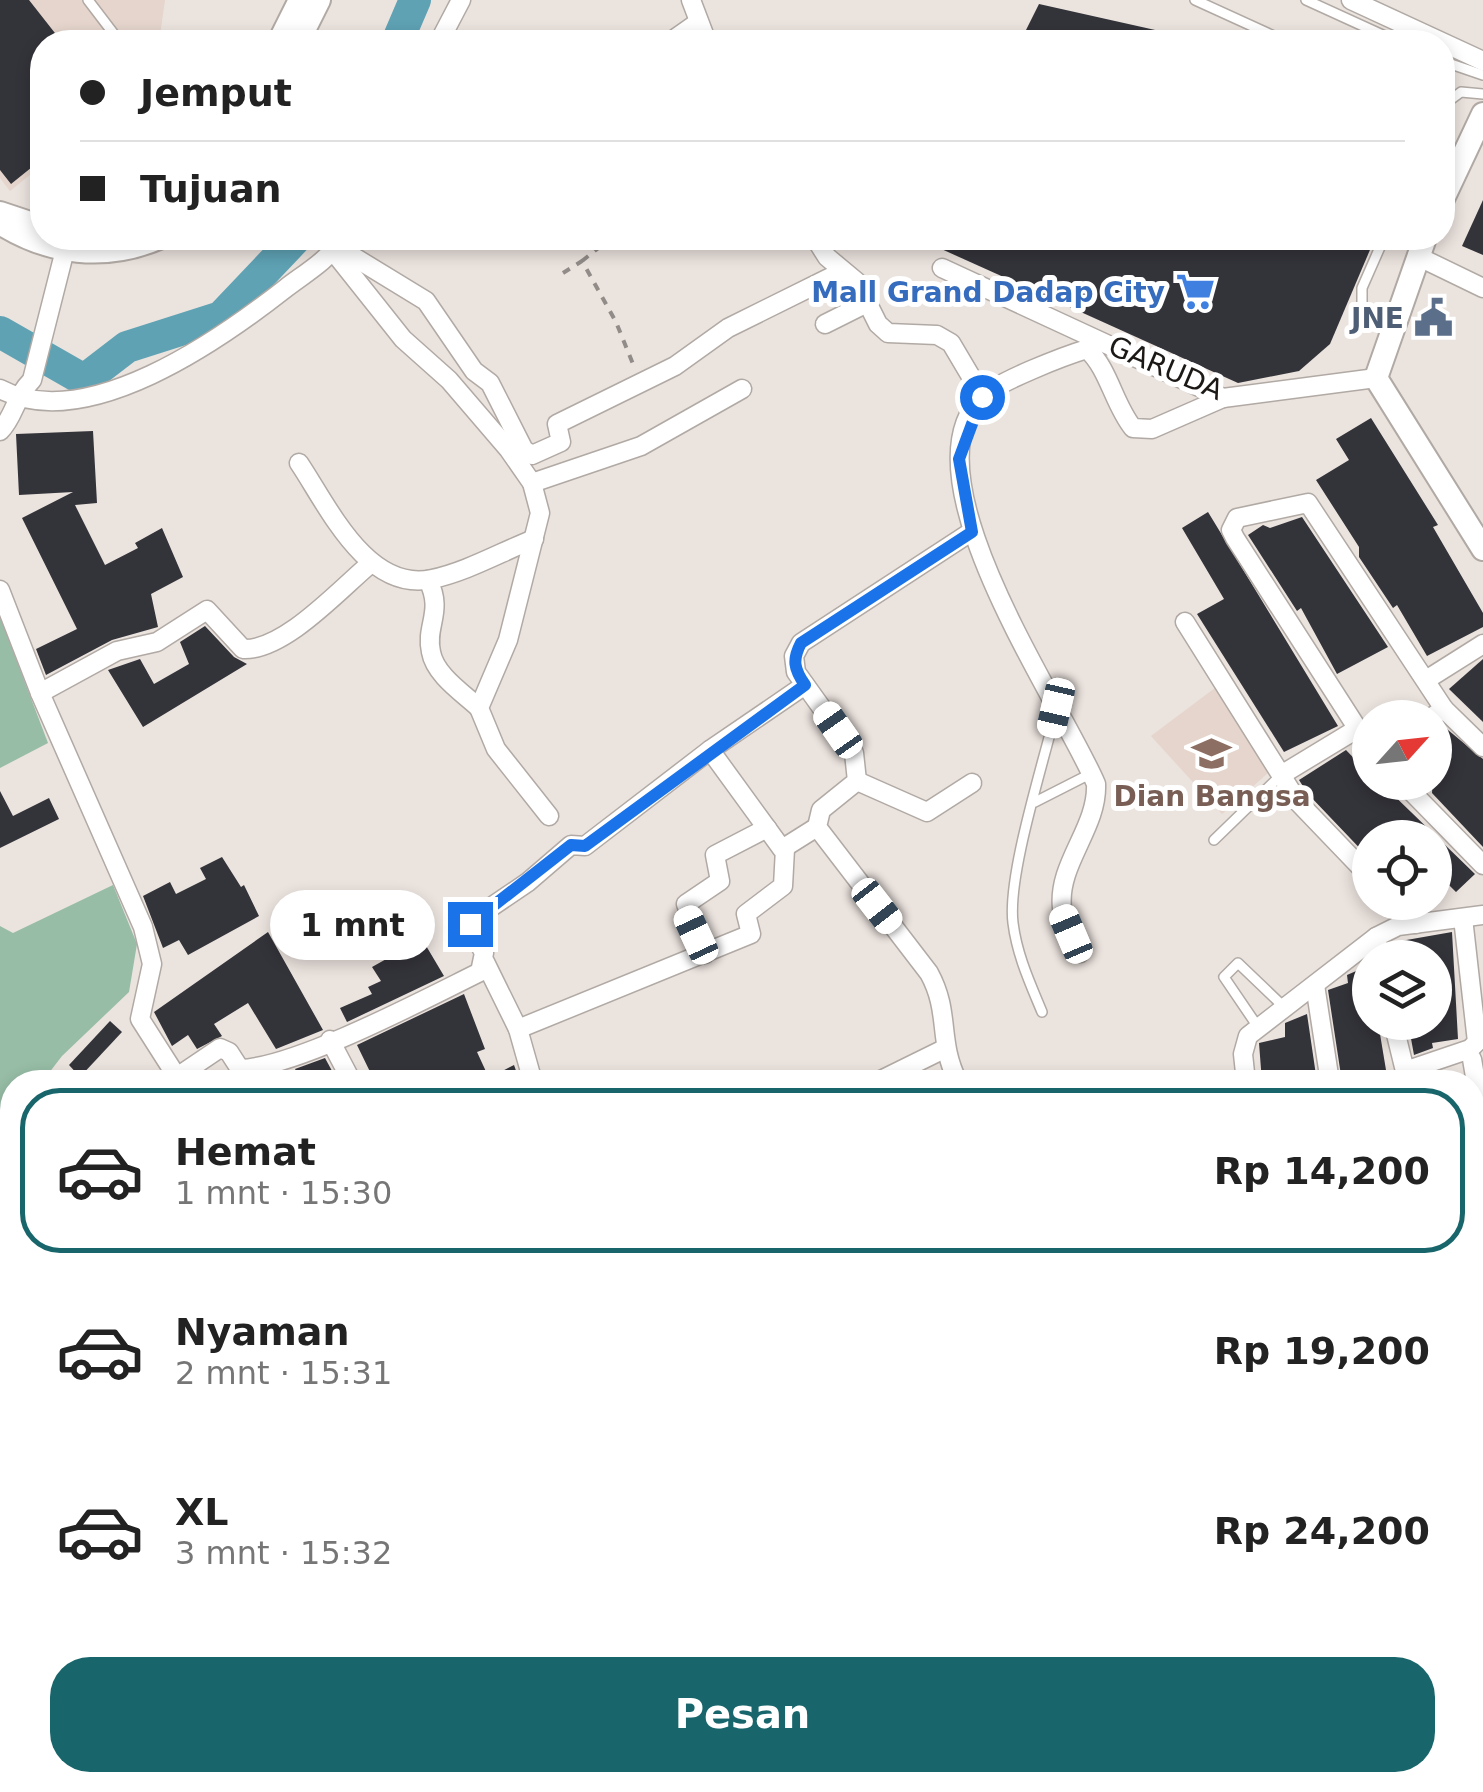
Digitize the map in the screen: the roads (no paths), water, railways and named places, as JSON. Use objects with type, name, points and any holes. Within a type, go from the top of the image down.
[{"type":"street","points":[[285,30],[300,0]]},
{"type":"street","points":[[304,30],[319,0]]},
{"type":"street","points":[[445,30],[461,0]]},
{"type":"street","points":[[690,0],[701,30]]},
{"type":"street","points":[[1351,0],[1417,30]]},
{"type":"street","points":[[688,30],[697,24]]},
{"type":"street","points":[[1455,47],[1483,60]]},
{"type":"street","points":[[1455,173],[1483,114]]},
{"type":"street","points":[[0,213],[30,223]]},
{"type":"street","points":[[0,223],[30,240]]},
{"type":"street","points":[[8,393],[32,380],[56,302],[65,250]]},
{"type":"street","points":[[8,393],[44,400],[122,388],[226,334],[331,250]]},
{"type":"street","points":[[341,250],[403,339],[449,380],[532,483],[540,513],[508,640],[478,708]]},
{"type":"street","points":[[345,250],[426,300],[474,370],[490,383],[524,450],[532,456],[562,442],[557,424],[675,366],[728,328],[843,272]]},
{"type":"street","points":[[825,250],[857,282],[888,333],[937,335],[951,343],[982,397]]},
{"type":"street","points":[[1420,250],[1376,378],[1483,549]]},
{"type":"street","points":[[1426,250],[1483,288]]},
{"type":"street","name":"GARUDA","points":[[942,268],[1223,398],[1376,378]]},
{"type":"street","points":[[825,324],[868,302]]},
{"type":"street","points":[[1080,954],[1062,914],[1061,894],[1097,804],[1092,773],[994,587],[972,532],[959,459],[982,397],[1060,358],[1087,350],[1096,358],[1119,410],[1133,428],[1152,429],[1223,398]]},
{"type":"street","points":[[532,483],[641,446],[742,389]]},
{"type":"street","points":[[0,431],[7,424],[8,393]]},
{"type":"street","points":[[298,463],[370,564],[428,580],[534,538]]},
{"type":"street","points":[[1352,721],[1235,538],[1232,530],[1237,518],[1308,502],[1426,680],[1433,700]]},
{"type":"street","points":[[857,781],[854,753],[796,672],[794,656],[801,643],[972,532]]},
{"type":"street","points":[[40,693],[117,650],[157,642],[207,610],[243,649],[265,647],[285,636],[370,564]]},
{"type":"street","points":[[428,580],[437,604],[431,654],[438,669],[478,708],[496,749],[549,816]]},
{"type":"street","points":[[0,590],[40,693],[143,927],[152,964],[140,1019],[168,1070]]},
{"type":"street","points":[[1185,622],[1305,810],[1352,858]]},
{"type":"street","points":[[1426,680],[1483,644]]},
{"type":"street","points":[[530,1070],[518,1029],[485,962],[470,924],[472,920],[528,882],[571,845],[585,846],[710,750],[805,685]]},
{"type":"street","points":[[1452,724],[1483,747]]},
{"type":"street","points":[[1281,775],[1352,732]]},
{"type":"street","points":[[518,1029],[752,932],[746,914],[783,886],[785,849],[710,750]]},
{"type":"street","points":[[857,781],[927,812],[972,783]]},
{"type":"street","points":[[785,849],[817,827],[821,810],[857,781]]},
{"type":"street","points":[[1420,800],[1483,865]]},
{"type":"street","points":[[817,827],[929,973],[943,998],[944,1049],[953,1070]]},
{"type":"street","points":[[705,954],[686,904],[720,881],[715,855],[767,828]]},
{"type":"street","points":[[1245,1070],[1244,1043],[1258,1027],[1376,937],[1392,928],[1483,915]]},
{"type":"street","points":[[1396,1040],[1404,1067],[1411,1069],[1470,1049],[1480,1032],[1463,918]]},
{"type":"street","points":[[1412,920],[1416,924]]},
{"type":"street","points":[[188,1070],[220,1048],[244,1070],[330,1040],[464,980],[483,969],[485,962]]},
{"type":"street","points":[[1315,985],[1328,1070]]},
{"type":"street","points":[[330,1040],[346,1070]]},
{"type":"street","points":[[901,1070],[944,1049]]},
{"type":"street","points":[[1472,1058],[1474,1070]]},
{"type":"lane","points":[[88,0],[111,30]]},
{"type":"lane","points":[[1195,0],[1261,30]]},
{"type":"lane","points":[[1306,0],[1372,30]]},
{"type":"lane","points":[[1455,65],[1483,74]]},
{"type":"lane","points":[[1455,96],[1460,92],[1483,94]]},
{"type":"lane","points":[[1379,250],[1359,302],[1362,316],[1390,334]]},
{"type":"lane","points":[[1042,1012],[1024,969],[1012,921],[1014,883],[1056,708]]},
{"type":"lane","points":[[1035,802],[1092,773]]},
{"type":"lane","points":[[1214,840],[1281,775]]},
{"type":"lane","points":[[1258,1027],[1230,992],[1224,977],[1238,963],[1285,1008]]},
{"type":"waterway","points":[[402,30],[415,0]]},
{"type":"waterway","points":[[0,332],[84,380],[127,347],[221,317],[285,250]]},
{"type":"place","name":"Mall Grand Dadap City","points":[[1195,292]]},
{"type":"place","name":"JNE","points":[[1434,318]]},
{"type":"place","name":"Dian Bangsa","points":[[1212,754]]}]
